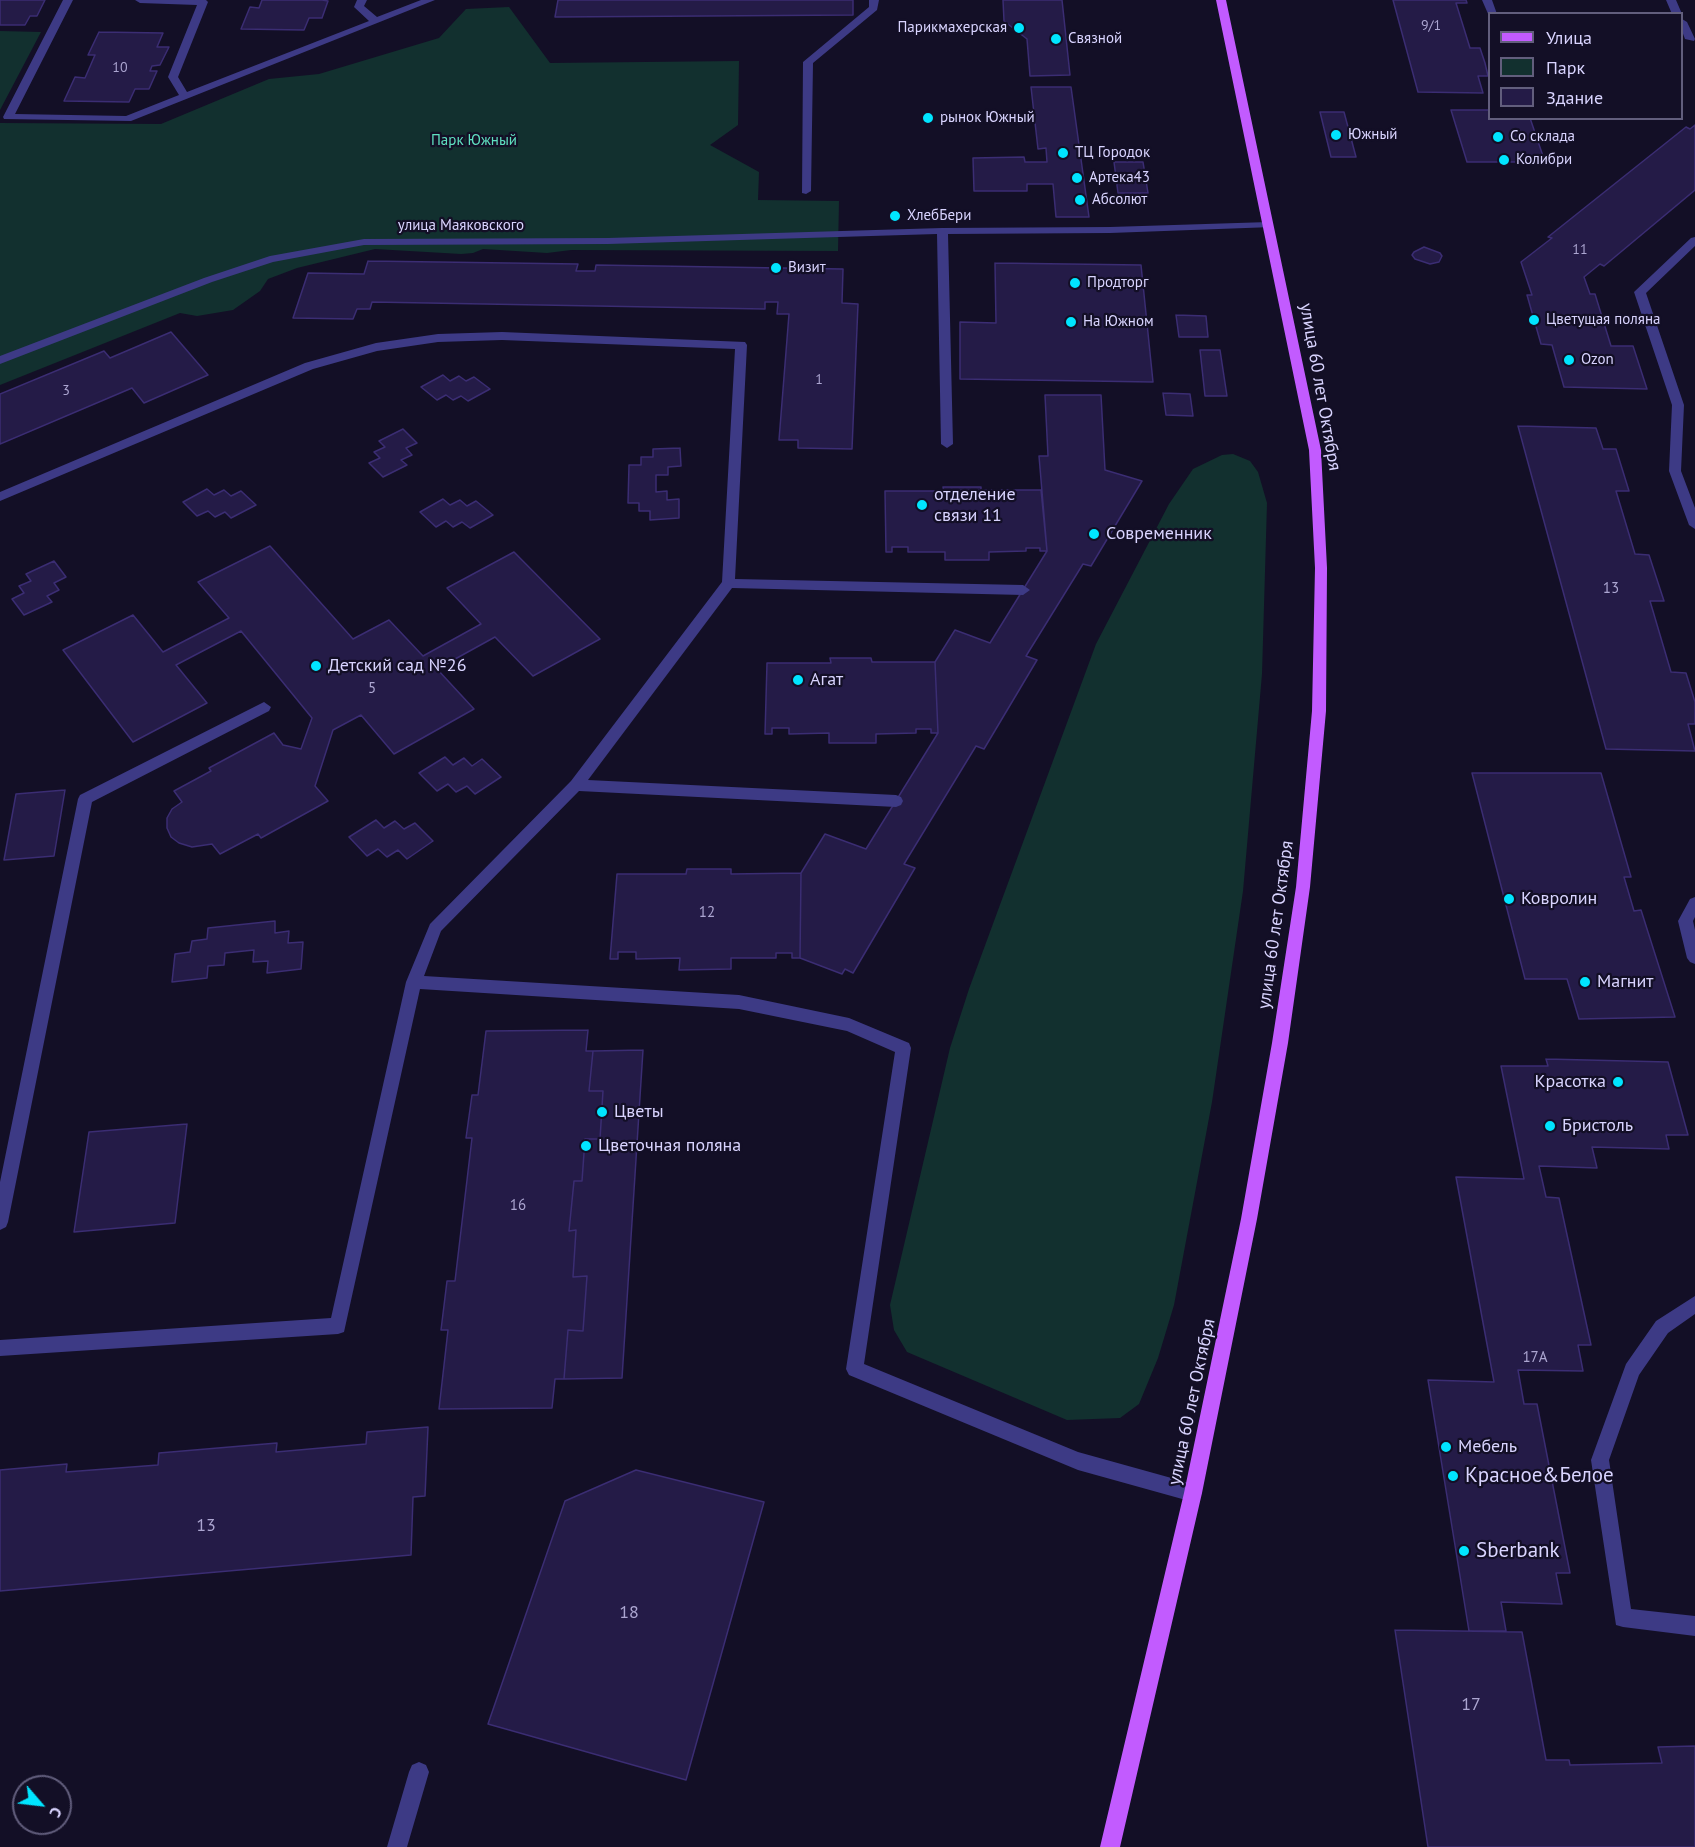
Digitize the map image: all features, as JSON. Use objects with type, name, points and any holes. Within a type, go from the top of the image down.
[{"type":"main road","name":"улица 60 лет Октября","points":[[1110,1847],[1193,1493],[1249,1219],[1280,1043],[1303,887],[1319,711],[1321,568],[1315,450],[1221,0]]},
{"type":"street","points":[[68,0],[8,117],[127,119],[430,0]]},
{"type":"street","points":[[140,0],[203,1],[173,77],[185,96]]},
{"type":"street","points":[[362,0],[360,7],[375,21]]},
{"type":"street","points":[[806,191],[808,62],[874,8],[874,0]]},
{"type":"street","points":[[1683,24],[1689,39]]},
{"type":"street","name":"улица Маяковского","points":[[0,360],[208,280],[270,259],[364,242],[608,241],[942,231],[1110,230],[1269,225]]},
{"type":"street","points":[[942,231],[947,444]]},
{"type":"street","points":[[1695,240],[1640,292],[1678,405],[1675,471],[1695,525]]},
{"type":"street","points":[[0,497],[309,366],[376,347],[438,338],[502,336],[741,345],[728,583],[576,785],[435,928],[414,982],[338,1326],[0,1348]]},
{"type":"street","points":[[728,583],[1023,590]]},
{"type":"street","points":[[0,1222],[85,799],[264,707]]},
{"type":"street","points":[[576,785],[896,801]]},
{"type":"street","points":[[1695,903],[1685,921],[1695,957]]},
{"type":"street","points":[[414,982],[739,1002],[849,1025],[903,1048],[855,1369],[1078,1461],[1193,1493]]},
{"type":"street","points":[[1695,1304],[1662,1327],[1632,1370],[1600,1460],[1623,1618],[1695,1626]]},
{"type":"street","points":[[397,1847],[419,1772]]},
{"type":"green space","name":"Парк Южный","points":[[509,7],[550,63],[739,61],[738,125],[710,145],[759,172],[758,200],[839,201],[838,251],[571,250],[547,253],[483,249],[461,254],[375,249],[297,268],[268,279],[260,291],[233,310],[197,316],[180,313],[0,385],[0,123],[161,124],[269,79],[319,74],[439,38],[466,9]]},
{"type":"green space","points":[[0,31],[41,32],[0,110]]},
{"type":"green space","points":[[1233,454],[1250,461],[1258,472],[1267,503],[1262,674],[1243,891],[1212,1102],[1174,1305],[1158,1358],[1139,1404],[1120,1418],[1067,1420],[907,1352],[894,1330],[890,1305],[950,1048],[969,989],[1096,644],[1169,504],[1193,469],[1222,455]]},
{"type":"building","points":[[0,0],[45,0],[37,16],[30,16],[25,25],[0,25]]},
{"type":"building","points":[[262,0],[328,1],[322,18],[309,18],[304,30],[241,29],[250,7],[259,8]]},
{"type":"building","points":[[558,0],[853,0],[853,15],[555,17]]},
{"type":"building","points":[[1003,0],[1062,0],[1070,75],[1030,76],[1027,39],[1004,21]]},
{"type":"building","points":[[1393,0],[1466,0],[1467,3],[1456,3],[1470,48],[1480,48],[1485,63],[1488,76],[1478,76],[1483,93],[1418,92]]},
{"type":"building","points":[[99,32],[163,33],[157,47],[169,47],[160,65],[152,66],[150,71],[157,71],[149,89],[135,89],[129,102],[64,101],[75,77],[85,78],[95,55],[88,55]]},
{"type":"building","name":"ТЦ Городок","points":[[1031,87],[1071,87],[1089,217],[1056,217],[1053,184],[1027,184],[1027,191],[974,191],[973,158],[1024,157],[1025,162],[1047,162],[1046,148],[1038,149]]},
{"type":"building","name":"Со склада","points":[[1451,110],[1488,110],[1488,120],[1531,120],[1545,162],[1467,162]]},
{"type":"building","points":[[1320,112],[1344,112],[1356,157],[1331,157]]},
{"type":"building","points":[[1695,125],[1695,190],[1604,266],[1600,264],[1584,277],[1590,294],[1595,294],[1611,346],[1633,346],[1647,389],[1564,387],[1552,345],[1541,344],[1527,295],[1532,295],[1521,262],[1552,238],[1548,237],[1686,127],[1690,129]]},
{"type":"building","points":[[1114,162],[1143,162],[1148,193],[1118,193]]},
{"type":"building","points":[[1424,247],[1440,253],[1442,256],[1439,262],[1430,264],[1415,259],[1412,255],[1414,252]]},
{"type":"building","points":[[368,261],[578,264],[576,271],[595,271],[596,265],[843,269],[842,303],[858,304],[852,449],[798,448],[798,440],[779,440],[789,314],[777,314],[778,302],[765,302],[765,309],[372,302],[370,309],[357,309],[353,319],[293,318],[308,273],[364,274]]},
{"type":"building","name":"На Южном","points":[[995,263],[1141,265],[1153,382],[960,379],[960,322],[996,323]]},
{"type":"building","points":[[1176,315],[1206,316],[1208,337],[1179,337]]},
{"type":"building","points":[[171,332],[208,375],[144,403],[132,388],[0,444],[0,394],[104,351],[110,358]]},
{"type":"building","points":[[1200,350],[1220,350],[1227,396],[1205,396]]},
{"type":"building","points":[[443,375],[450,381],[459,376],[466,381],[474,377],[490,389],[468,401],[461,396],[453,400],[446,395],[437,400],[421,387]]},
{"type":"building","points":[[1163,393],[1190,394],[1193,416],[1166,415]]},
{"type":"building","points":[[1045,395],[1101,395],[1105,470],[1142,481],[1091,566],[1083,564],[1026,656],[1037,660],[984,749],[976,746],[904,864],[915,868],[853,973],[845,969],[842,974],[800,958],[801,873],[825,834],[866,849],[938,733],[935,662],[955,630],[990,643],[1047,551],[1039,456],[1048,456]]},
{"type":"building","points":[[1518,426],[1596,428],[1603,449],[1616,449],[1629,491],[1616,491],[1635,554],[1649,555],[1664,601],[1650,601],[1671,672],[1686,673],[1695,702],[1695,724],[1688,724],[1695,751],[1606,749]]},
{"type":"building","points":[[403,429],[417,443],[406,448],[412,455],[401,460],[407,465],[383,477],[369,463],[380,458],[374,452],[385,447],[379,441]]},
{"type":"building","points":[[680,448],[681,466],[668,467],[668,475],[656,475],[656,492],[667,491],[667,500],[679,499],[679,518],[650,520],[650,511],[639,511],[639,503],[628,503],[629,465],[641,465],[641,457],[653,457],[653,449]]},
{"type":"building","points":[[943,487],[981,487],[981,490],[1041,490],[1047,551],[1040,551],[1040,548],[1026,548],[1026,551],[989,552],[989,560],[945,560],[945,552],[908,552],[908,547],[892,547],[892,552],[886,552],[885,491],[944,491]]},
{"type":"building","points":[[207,489],[214,495],[224,490],[231,496],[241,491],[256,505],[231,518],[225,512],[215,517],[208,511],[197,516],[183,502]]},
{"type":"building","points":[[443,499],[450,505],[460,500],[467,506],[476,501],[493,515],[470,528],[462,522],[453,527],[446,521],[436,527],[420,512]]},
{"type":"building","points":[[270,546],[353,639],[389,620],[423,656],[481,624],[447,588],[514,552],[600,639],[533,676],[495,637],[437,669],[474,709],[394,754],[361,715],[333,730],[315,786],[328,801],[261,838],[258,834],[220,854],[212,844],[192,847],[179,843],[171,837],[167,828],[167,818],[172,809],[182,802],[174,791],[211,771],[209,768],[274,733],[283,745],[301,749],[312,718],[241,631],[176,665],[207,703],[133,742],[63,650],[133,615],[163,652],[229,618],[198,582]]},
{"type":"building","points":[[54,561],[66,577],[54,583],[59,590],[47,596],[52,602],[24,615],[12,599],[24,593],[19,586],[31,581],[26,574]]},
{"type":"building","points":[[830,658],[871,658],[872,662],[935,662],[938,733],[931,733],[931,729],[916,729],[916,733],[876,734],[876,743],[829,743],[829,733],[789,734],[789,728],[772,728],[772,734],[765,734],[767,663],[831,663]]},
{"type":"building","points":[[445,757],[453,765],[464,758],[472,766],[482,759],[501,777],[475,794],[467,786],[456,792],[448,784],[437,791],[419,773]]},
{"type":"building","points":[[1472,773],[1601,773],[1631,877],[1624,877],[1634,911],[1641,910],[1675,1017],[1579,1019],[1567,979],[1525,979]]},
{"type":"building","points":[[65,790],[54,856],[4,860],[16,794]]},
{"type":"building","points":[[376,820],[384,828],[395,821],[404,829],[415,823],[433,841],[407,859],[398,850],[387,857],[378,849],[367,856],[349,837]]},
{"type":"building","points":[[687,869],[731,869],[731,874],[801,873],[800,958],[792,958],[792,953],[776,953],[776,958],[731,958],[731,969],[679,970],[680,958],[636,959],[636,952],[618,952],[618,959],[610,959],[617,874],[686,874]]},
{"type":"building","points":[[275,921],[275,933],[289,931],[288,943],[303,942],[301,969],[267,973],[268,961],[253,962],[254,950],[225,953],[224,965],[208,966],[207,978],[172,982],[175,954],[190,952],[192,941],[207,939],[208,928]]},
{"type":"building","points":[[588,1030],[586,1051],[593,1051],[589,1091],[603,1091],[600,1139],[585,1139],[582,1181],[574,1181],[569,1231],[576,1230],[573,1277],[587,1276],[583,1331],[568,1330],[564,1379],[555,1379],[552,1408],[439,1409],[448,1330],[441,1330],[447,1281],[455,1281],[472,1138],[466,1138],[472,1095],[478,1095],[486,1031]]},
{"type":"building","points":[[643,1050],[622,1378],[564,1379],[568,1330],[583,1331],[587,1276],[573,1277],[576,1230],[569,1231],[574,1181],[582,1181],[585,1139],[600,1139],[603,1091],[589,1091],[593,1051]]},
{"type":"building","points":[[1546,1059],[1668,1062],[1688,1135],[1666,1135],[1669,1149],[1592,1147],[1597,1168],[1539,1166],[1546,1197],[1559,1198],[1591,1345],[1578,1345],[1583,1371],[1518,1370],[1524,1404],[1537,1404],[1570,1573],[1556,1573],[1562,1604],[1501,1602],[1506,1631],[1469,1631],[1428,1380],[1494,1382],[1456,1177],[1524,1179],[1501,1066],[1548,1066]]},
{"type":"building","points":[[187,1124],[175,1223],[74,1232],[89,1132]]},
{"type":"building","points":[[428,1427],[425,1496],[413,1497],[411,1555],[0,1591],[0,1470],[67,1464],[66,1472],[158,1465],[159,1453],[277,1443],[276,1452],[366,1444],[367,1432]]},
{"type":"building","points":[[636,1470],[764,1502],[686,1780],[488,1724],[565,1501]]},
{"type":"building","points":[[1395,1630],[1522,1632],[1546,1760],[1569,1760],[1570,1765],[1662,1763],[1658,1747],[1695,1746],[1695,1847],[1428,1847]]},
{"type":"place","name":"Парикмахерская","points":[[1019,28]]},
{"type":"place","name":"Связной","points":[[1056,39]]},
{"type":"place","name":"рынок Южный","points":[[928,118]]},
{"type":"place","name":"Южный","points":[[1336,135]]},
{"type":"place","name":"Со склада","points":[[1498,137]]},
{"type":"place","name":"ТЦ Городок","points":[[1063,153]]},
{"type":"place","name":"Колибри","points":[[1504,160]]},
{"type":"place","name":"Артека43","points":[[1077,178]]},
{"type":"place","name":"Абсолют","points":[[1080,200]]},
{"type":"place","name":"ХлебБери","points":[[895,216]]},
{"type":"place","name":"Визит","points":[[776,268]]},
{"type":"place","name":"Продторг","points":[[1075,283]]},
{"type":"place","name":"Цветущая поляна","points":[[1534,320]]},
{"type":"place","name":"На Южном","points":[[1071,322]]},
{"type":"place","name":"Ozon","points":[[1569,360]]},
{"type":"place","name":"отделение связи 11","points":[[922,505]]},
{"type":"place","name":"Современник","points":[[1094,534]]},
{"type":"place","name":"Детский сад №26","points":[[316,666]]},
{"type":"place","name":"Агат","points":[[798,680]]},
{"type":"place","name":"Ковролин","points":[[1509,899]]},
{"type":"place","name":"Магнит","points":[[1585,982]]},
{"type":"place","name":"Красотка","points":[[1618,1082]]},
{"type":"place","name":"Цветы","points":[[602,1112]]},
{"type":"place","name":"Бристоль","points":[[1550,1126]]},
{"type":"place","name":"Цветочная поляна","points":[[586,1146]]},
{"type":"place","name":"Мебель","points":[[1446,1447]]},
{"type":"place","name":"Красное&Белое","points":[[1453,1476]]},
{"type":"place","name":"Sberbank","points":[[1464,1551]]}]
